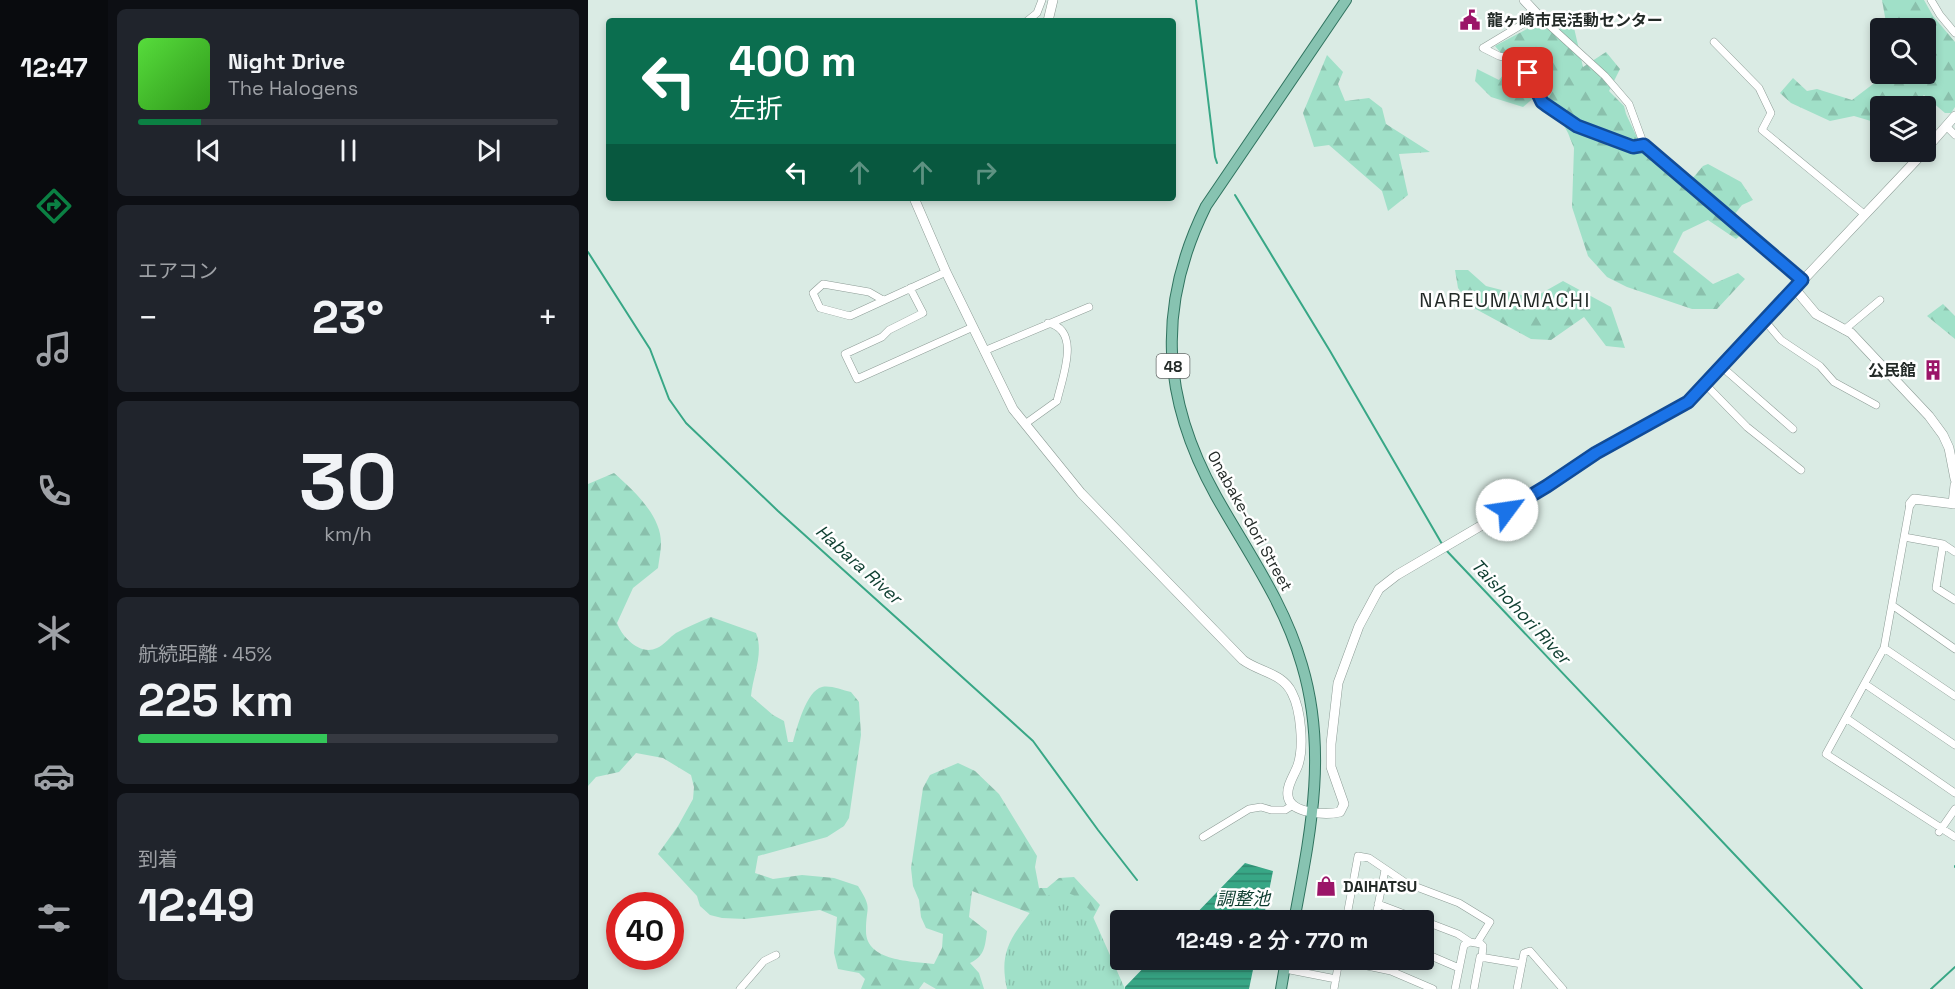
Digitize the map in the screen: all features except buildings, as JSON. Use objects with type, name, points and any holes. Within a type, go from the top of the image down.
[{"type":"main road","name":"Onabake-dori Street","points":[[1296,910],[1316,786],[1316,749],[1310,698],[1303,666],[1292,634],[1272,589],[1217,497],[1189,440],[1174,379],[1172,321],[1180,272],[1206,206],[1346,0]]},
{"type":"main road","points":[[1281,989],[1285,970]]},
{"type":"street","points":[[1031,18],[1037,13],[1042,0]]},
{"type":"street","points":[[1049,18],[1053,0]]},
{"type":"street","points":[[1524,0],[1605,76],[1629,104],[1644,145],[1802,280]]},
{"type":"street","points":[[1931,0],[1955,33]]},
{"type":"street","points":[[1538,15],[1483,48],[1499,56],[1517,60],[1528,73],[1542,102],[1577,126],[1633,147],[1644,145]]},
{"type":"street","points":[[1714,42],[1759,88],[1771,113],[1762,130],[1864,214]]},
{"type":"street","points":[[1936,137],[1955,116]]},
{"type":"street","points":[[1946,126],[1955,135]]},
{"type":"street","points":[[915,201],[946,272],[1013,409],[1081,493],[1244,660],[1278,678],[1291,689],[1297,707],[1301,745],[1298,765],[1288,791],[1288,799],[1301,810],[1331,814],[1340,812],[1344,804],[1331,767],[1334,712],[1340,676],[1359,626],[1374,598],[1386,582],[1547,486],[1596,453],[1688,402],[1914,162]]},
{"type":"street","points":[[883,300],[869,292],[823,284],[813,293],[820,308],[850,316],[946,272]]},
{"type":"street","points":[[910,288],[923,313],[889,330],[882,337],[845,354],[857,379],[973,327]]},
{"type":"street","points":[[1795,289],[1816,314],[1851,333],[1936,425],[1949,448],[1955,479]]},
{"type":"street","points":[[1844,330],[1880,300]]},
{"type":"street","points":[[984,351],[1089,307]]},
{"type":"street","points":[[1765,321],[1781,340],[1820,366],[1834,382],[1876,405]]},
{"type":"street","points":[[1025,424],[1057,401],[1068,344],[1064,333],[1057,325],[1048,323]]},
{"type":"street","points":[[1722,367],[1793,429]]},
{"type":"street","points":[[1705,384],[1747,427],[1801,470]]},
{"type":"street","points":[[1955,484],[1954,504],[1914,499],[1911,504],[1884,648],[1826,754],[1940,830],[1955,837]]},
{"type":"street","points":[[1904,537],[1944,544],[1955,552]]},
{"type":"street","points":[[1944,544],[1936,588],[1955,600]]},
{"type":"street","points":[[1892,605],[1955,649]]},
{"type":"street","points":[[1884,648],[1955,696]]},
{"type":"street","points":[[1865,684],[1955,745]]},
{"type":"street","points":[[1846,718],[1955,793]]},
{"type":"street","points":[[1203,837],[1249,809],[1261,807],[1285,810],[1293,805]]},
{"type":"street","points":[[1940,830],[1955,809]]},
{"type":"street","points":[[1348,910],[1358,856],[1369,858],[1417,888],[1459,903],[1490,922],[1474,942],[1464,945],[1455,989]]},
{"type":"street","points":[[1377,910],[1385,870]]},
{"type":"street","points":[[1378,904],[1394,910]]},
{"type":"street","points":[[1434,925],[1458,933],[1483,946],[1474,989]]},
{"type":"street","points":[[1517,989],[1524,953],[1530,951],[1562,988]]},
{"type":"street","points":[[740,989],[764,961],[776,955]]},
{"type":"street","points":[[1434,957],[1459,968]]},
{"type":"street","points":[[1482,957],[1522,964]]},
{"type":"street","points":[[1305,970],[1335,978]]},
{"type":"street","points":[[1334,989],[1337,970]]},
{"type":"street","points":[[1386,970],[1433,989]]},
{"type":"green space","points":[[1882,0],[1924,0],[1935,18],[1885,18]]},
{"type":"green space","points":[[1553,15],[1572,19],[1583,67],[1606,52],[1620,69],[1609,91],[1624,106],[1642,148],[1686,186],[1703,166],[1708,164],[1741,182],[1753,200],[1742,205],[1727,224],[1741,235],[1736,239],[1708,220],[1683,232],[1673,252],[1713,284],[1738,273],[1745,279],[1717,309],[1692,309],[1627,287],[1607,277],[1588,256],[1572,207],[1574,148],[1544,89],[1523,107],[1491,97],[1475,81],[1477,69],[1499,80],[1511,65],[1495,46]]},
{"type":"green space","points":[[1936,20],[1955,42],[1955,107],[1951,113],[1945,113],[1936,105],[1936,96],[1870,96],[1870,121],[1854,116],[1830,121],[1791,103],[1780,93],[1793,78],[1807,91],[1817,89],[1852,100],[1873,84],[1936,84]]},
{"type":"green space","points":[[1327,55],[1343,72],[1338,84],[1345,101],[1369,98],[1382,108],[1386,124],[1430,152],[1399,154],[1408,195],[1388,211],[1382,191],[1329,145],[1314,147],[1303,113]]},
{"type":"green space","points":[[1455,270],[1468,270],[1486,286],[1533,298],[1563,281],[1611,307],[1625,348],[1606,346],[1584,317],[1551,340],[1531,339],[1472,307],[1458,288]]},
{"type":"green space","points":[[1943,304],[1955,316],[1955,339],[1927,316]]},
{"type":"green space","points":[[614,473],[645,504],[660,533],[658,568],[633,588],[617,623],[632,644],[651,650],[660,647],[676,633],[711,617],[756,633],[759,648],[751,696],[773,715],[784,721],[788,742],[793,742],[803,711],[816,690],[829,687],[851,692],[859,702],[861,735],[849,818],[844,826],[827,837],[758,856],[755,873],[773,879],[802,875],[834,878],[858,886],[866,899],[868,908],[866,930],[868,941],[873,948],[891,958],[934,964],[942,948],[943,934],[926,928],[913,886],[911,868],[923,788],[930,775],[958,763],[975,771],[999,794],[1037,856],[1035,867],[1039,888],[1047,888],[1059,878],[1074,877],[1100,905],[1092,920],[1040,917],[972,891],[969,917],[987,931],[985,946],[981,954],[970,963],[979,973],[984,989],[936,989],[924,982],[919,989],[861,989],[865,979],[859,973],[838,969],[834,953],[837,917],[820,910],[745,919],[722,918],[710,915],[700,906],[697,896],[658,854],[678,826],[693,799],[694,787],[691,775],[663,758],[636,753],[619,772],[596,777],[588,786],[588,484]]},
{"type":"green space","points":[[1063,891],[1073,895],[1090,910],[1110,955],[1110,970],[1117,970],[1125,989],[1007,989],[1004,968],[1010,943],[1030,913],[1051,894]]},
{"type":"water","name":"調整池","points":[[1245,863],[1273,871],[1265,910],[1200,910]]},
{"type":"water","points":[[1141,970],[1253,970],[1249,989],[1125,989]]},
{"type":"waterway","name":"Taishohori River","points":[[1196,0],[1217,163]]},
{"type":"waterway","name":"Taishohori River","points":[[1235,195],[1330,351],[1442,544]]},
{"type":"waterway","name":"Habara River","points":[[588,252],[650,349],[669,399],[686,423],[778,511],[1033,741],[1137,880]]},
{"type":"waterway","name":"Taishohori River","points":[[1445,549],[1862,989]]},
{"type":"waterway","points":[[1931,989],[1955,967]]},
{"type":"place","name":"龍ヶ崎市民活動センター","points":[[1470,20]]},
{"type":"place","name":"公民館","points":[[1933,370]]},
{"type":"place","name":"DAIHATSU","points":[[1326,886]]},
{"type":"district","name":"NAREUMAMACHI","points":[[1505,300]]},
{"type":"route","points":[[1507,510],[1596,453],[1688,402],[1802,280],[1644,145],[1633,147],[1577,126],[1542,102],[1528,73]]}]
